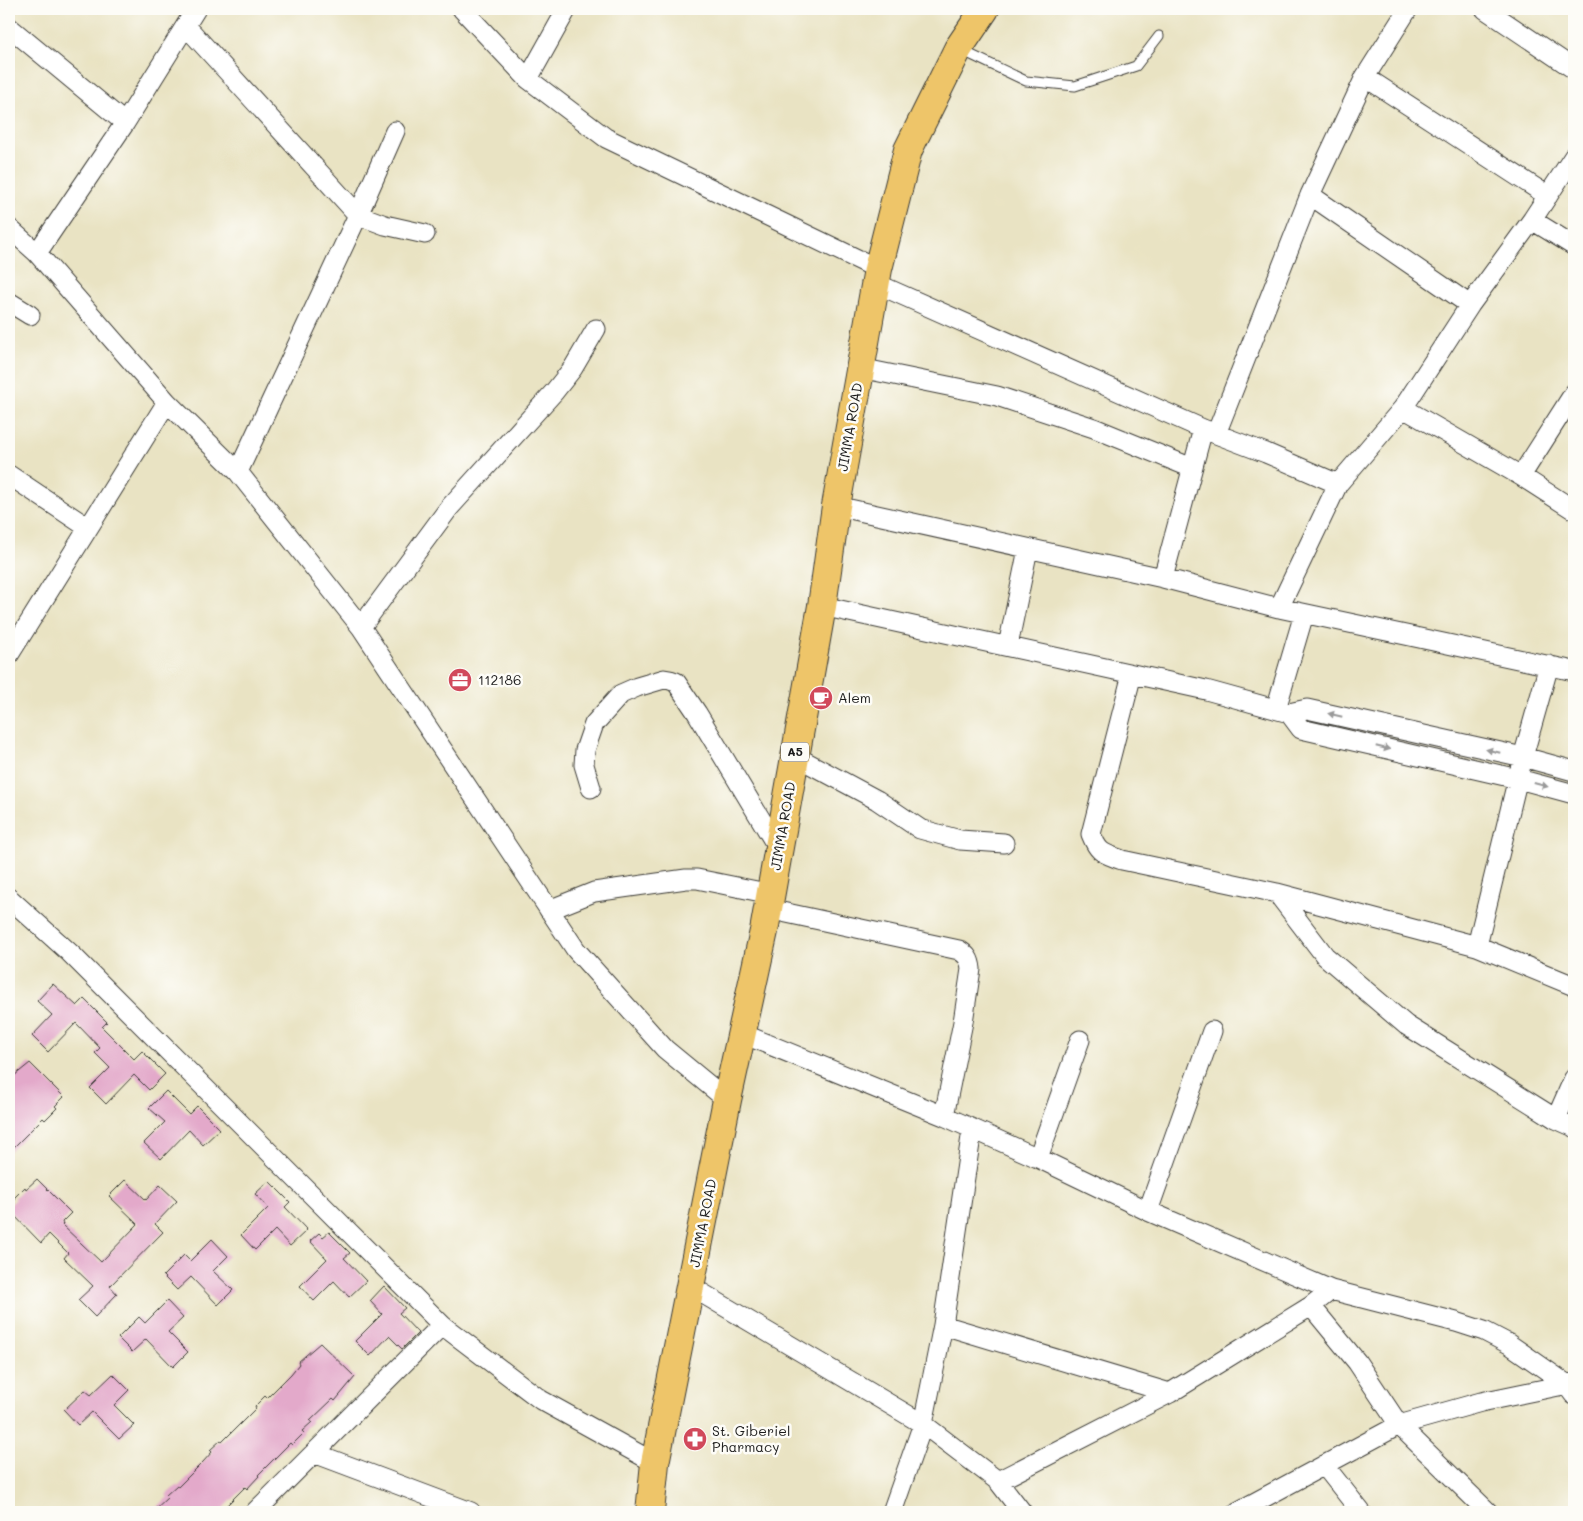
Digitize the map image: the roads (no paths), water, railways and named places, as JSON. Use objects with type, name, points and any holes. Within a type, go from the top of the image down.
[{"type":"highway","name":"JIMMA ROAD","points":[[650,1512],[655,1463],[769,902],[822,606],[836,506],[877,276],[908,150],[958,49],[985,9]]},
{"type":"street","points":[[36,253],[125,123],[196,9]]},
{"type":"street","points":[[462,9],[528,78],[606,138],[877,276],[1209,431],[1266,452],[1338,484]]},
{"type":"street","points":[[528,78],[567,9]]},
{"type":"street","points":[[1163,578],[1192,468],[1310,195],[1365,77],[1408,9]]},
{"type":"street","points":[[1485,9],[1574,69]]},
{"type":"street","points":[[186,26],[358,215],[385,225],[425,234]]},
{"type":"street","points":[[9,27],[125,123]]},
{"type":"street","points":[[1365,77],[1548,196]]},
{"type":"street","points":[[238,472],[358,215],[395,131]]},
{"type":"street","points":[[1279,608],[1338,484],[1403,408],[1470,305],[1532,220],[1574,156]]},
{"type":"street","points":[[1310,195],[1470,305]]},
{"type":"street","points":[[1532,220],[1574,246]]},
{"type":"street","points":[[9,228],[36,253],[167,402],[238,472],[361,627],[576,950],[665,1049],[728,1100]]},
{"type":"street","points":[[9,302],[30,315]]},
{"type":"street","points":[[361,627],[449,508],[554,392],[573,368],[596,329]]},
{"type":"street","points":[[860,368],[997,396],[1094,428],[1192,468]]},
{"type":"street","points":[[1521,476],[1574,393]]},
{"type":"street","points":[[9,653],[167,402]]},
{"type":"street","points":[[1403,408],[1521,476],[1574,510]]},
{"type":"street","points":[[9,475],[87,527]]},
{"type":"street","points":[[836,506],[1163,578],[1304,614],[1574,671]]},
{"type":"street","points":[[1008,646],[1028,549]]},
{"type":"street","points":[[822,606],[1206,690],[1282,711],[1307,709],[1522,757],[1574,771]]},
{"type":"street","points":[[1282,711],[1304,614]]},
{"type":"street","points":[[1477,946],[1522,757],[1549,665]]},
{"type":"street","points":[[1132,674],[1091,834],[1096,846],[1103,853],[1122,860],[1277,893],[1477,946],[1574,986]]},
{"type":"street","points":[[591,788],[584,765],[585,750],[594,724],[621,694],[664,679],[670,680],[676,682],[697,713],[778,848]]},
{"type":"street","points":[[1282,711],[1302,729],[1518,779],[1574,794]]},
{"type":"street","points":[[795,756],[877,800],[920,830],[960,840],[1004,843]]},
{"type":"street","points":[[549,910],[594,892],[697,879],[769,902],[959,950],[970,960],[971,968],[963,1022],[944,1116]]},
{"type":"street","points":[[1277,893],[1325,956],[1406,1025],[1556,1119],[1574,1127]]},
{"type":"street","points":[[9,898],[70,953],[442,1325],[541,1400],[655,1463]]},
{"type":"street","points":[[1148,1211],[1212,1031]]},
{"type":"street","points":[[743,1034],[944,1116],[1038,1158],[1148,1211],[1331,1290],[1484,1331],[1509,1344],[1571,1387]]},
{"type":"street","points":[[1038,1158],[1080,1040]]},
{"type":"street","points":[[1556,1119],[1574,1078]]},
{"type":"street","points":[[892,1512],[923,1424],[942,1325],[972,1130]]},
{"type":"street","points":[[690,1286],[923,1424],[998,1481],[1022,1512]]},
{"type":"street","points":[[998,1481],[1170,1392],[1311,1306],[1331,1290]]},
{"type":"street","points":[[1311,1306],[1357,1362],[1399,1425],[1488,1512]]},
{"type":"street","points":[[256,1512],[442,1325]]},
{"type":"street","points":[[942,1325],[1170,1392]]},
{"type":"street","points":[[1237,1512],[1399,1425],[1481,1402],[1571,1387]]},
{"type":"street","points":[[314,1453],[471,1512]]},
{"type":"street","points":[[1324,1465],[1361,1512]]},
{"type":"lane","points":[[958,49],[1026,80],[1075,86],[1136,66],[1159,36]]},
{"type":"place","name":"112186","points":[[460,680]]},
{"type":"place","name":"Alem","points":[[821,698]]},
{"type":"place","name":"St. Giberiel Pharmacy","points":[[695,1439]]}]
